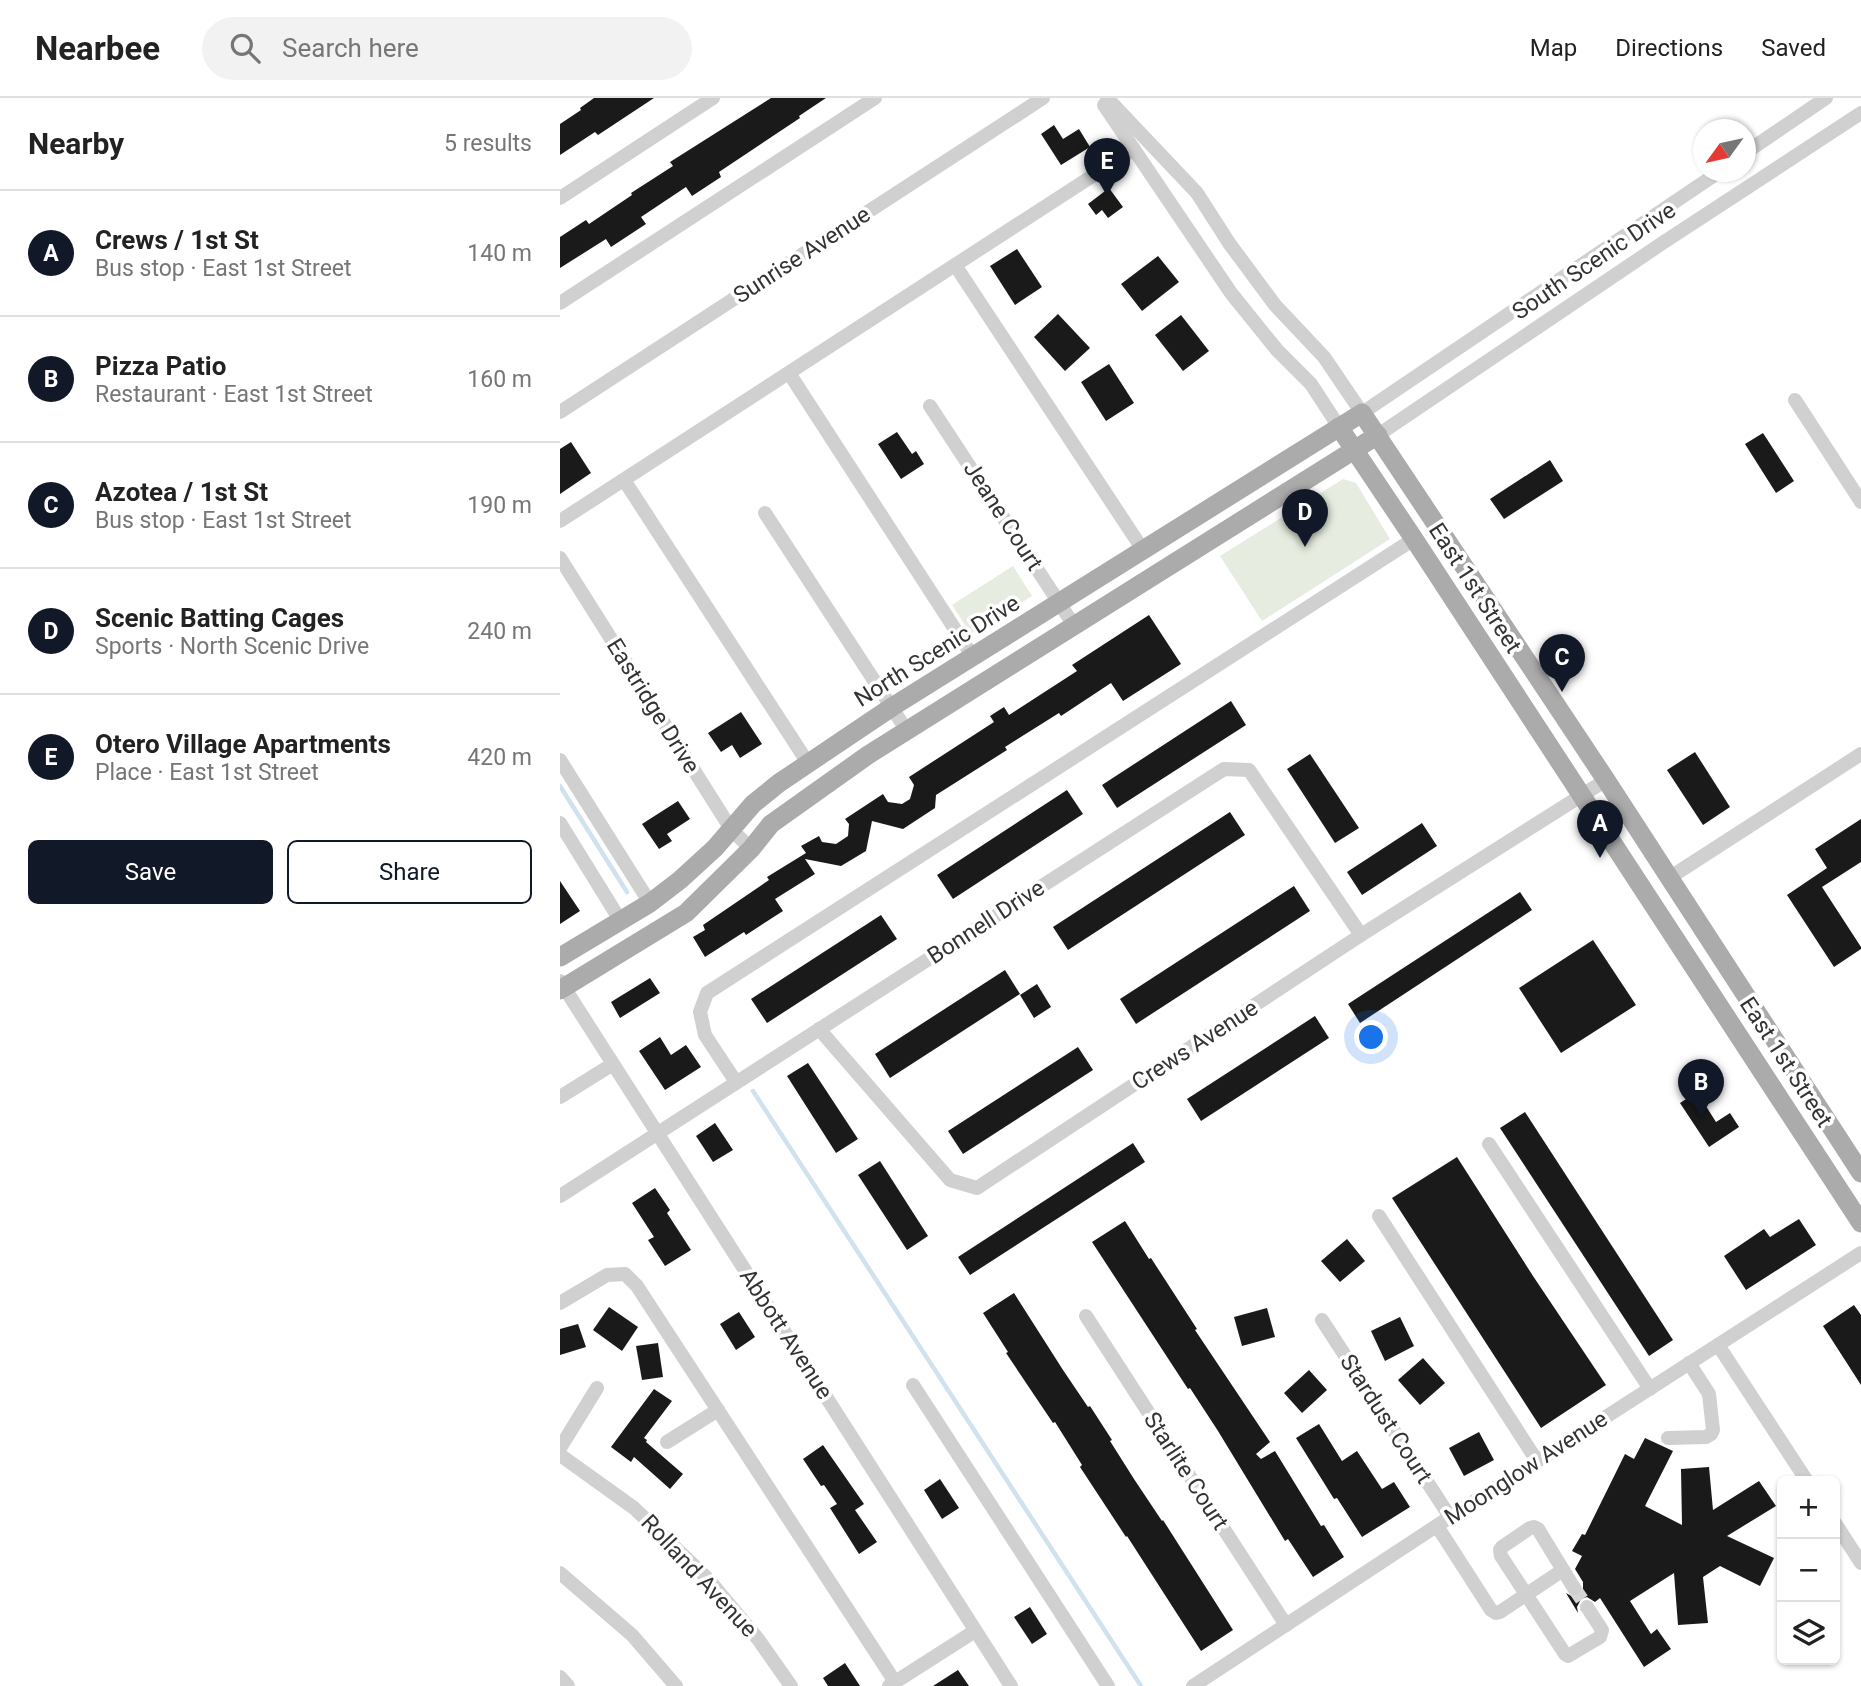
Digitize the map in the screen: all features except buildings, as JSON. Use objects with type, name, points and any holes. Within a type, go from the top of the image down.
[{"type":"main road","name":"North Scenic Drive","points":[[560,957],[650,902],[680,880],[715,848],[753,804],[779,783],[892,707],[1362,413]]},
{"type":"main road","name":"East 1st Street","points":[[1362,413],[1606,780],[1861,1173]]},
{"type":"main road","name":"East 1st Street","points":[[1339,427],[1861,1223]]},
{"type":"main road","name":"South Scenic Drive","points":[[1354,451],[1378,435]]},
{"type":"main road","points":[[561,986],[686,913],[751,849],[771,824],[869,755],[1354,451]]},
{"type":"street","points":[[560,198],[713,98]]},
{"type":"street","points":[[560,303],[874,98]]},
{"type":"street","name":"Sunrise Avenue","points":[[560,412],[1044,98]]},
{"type":"street","name":"East 1st Street","points":[[1100,98],[1231,293],[1277,349],[1311,384],[1339,427]]},
{"type":"street","name":"East 1st Street","points":[[1107,98],[1197,193],[1229,243],[1275,305],[1324,357],[1362,413]]},
{"type":"street","points":[[1756,146],[1826,98]]},
{"type":"street","name":"South Scenic Drive","points":[[1378,435],[1861,113]]},
{"type":"street","points":[[560,521],[1134,149]]},
{"type":"street","name":"South Scenic Drive","points":[[1362,413],[1704,182]]},
{"type":"street","points":[[956,265],[1143,550]]},
{"type":"street","points":[[789,373],[973,657]]},
{"type":"street","points":[[1795,400],[1861,502]]},
{"type":"street","name":"Jeane Court","points":[[930,406],[1075,627]]},
{"type":"street","points":[[624,480],[808,764]]},
{"type":"street","points":[[765,513],[907,732]]},
{"type":"street","points":[[736,1082],[705,1035],[700,1012],[707,993],[1414,539]]},
{"type":"street","name":"Eastridge Drive","points":[[560,558],[731,829],[751,849]]},
{"type":"street","points":[[1669,878],[1861,754]]},
{"type":"street","points":[[560,760],[650,902]]},
{"type":"street","name":"Bonnell Drive","points":[[560,1196],[1224,769],[1249,771],[1361,935]]},
{"type":"street","name":"Crews Avenue","points":[[819,1029],[950,1180],[977,1188],[1361,935],[1606,780]]},
{"type":"street","points":[[560,823],[620,920]]},
{"type":"street","name":"Abbott Avenue","points":[[561,986],[1011,1686]]},
{"type":"street","points":[[560,1097],[613,1064]]},
{"type":"street","points":[[1489,1144],[1650,1389]]},
{"type":"street","points":[[1379,1216],[1537,1461]]},
{"type":"street","name":"Moonglow Avenue","points":[[1193,1686],[1861,1252]]},
{"type":"street","points":[[560,1303],[607,1275],[625,1274],[638,1286],[892,1684],[975,1630]]},
{"type":"street","name":"Starlite Court","points":[[1086,1316],[1286,1625]]},
{"type":"street","name":"Stardust Court","points":[[1322,1320],[1450,1517]]},
{"type":"street","points":[[1718,1345],[1804,1476]]},
{"type":"street","points":[[1668,1438],[1706,1437],[1713,1430],[1709,1394],[1689,1363]]},
{"type":"street","points":[[913,1385],[1108,1686]]},
{"type":"street","points":[[560,1448],[597,1388]]},
{"type":"street","points":[[667,1442],[719,1410]]},
{"type":"street","name":"Rolland Avenue","points":[[560,1455],[634,1508],[708,1579],[758,1639],[790,1686]]},
{"type":"street","points":[[1437,1526],[1491,1610],[1496,1613],[1563,1570]]},
{"type":"street","points":[[1574,1588],[1538,1529],[1530,1528],[1500,1550],[1501,1556],[1568,1656],[1602,1634],[1587,1607]]},
{"type":"street","points":[[1840,1531],[1861,1563]]},
{"type":"street","points":[[560,1573],[632,1635],[676,1686]]},
{"type":"street","points":[[560,1677],[568,1686]]},
{"type":"shaded area","points":[[1343,479],[1356,483],[1390,539],[1262,621],[1220,556]]},
{"type":"shaded area","points":[[1013,566],[1032,596],[971,634],[952,605]]},
{"type":"waterway","points":[[560,786],[627,892]]},
{"type":"waterway","points":[[753,1091],[1141,1686]]},
{"type":"tunnel","points":[[1574,1588],[1587,1607]]},
{"type":"place","name":"Otero Village Apartments","points":[[1107,196]]},
{"type":"place","name":"Scenic Batting Cages","points":[[1305,547]]},
{"type":"place","name":"Azotea / 1st St","points":[[1562,692]]},
{"type":"place","name":"Crews / 1st St","points":[[1600,858]]},
{"type":"place","name":"Pizza Patio","points":[[1701,1117]]}]
